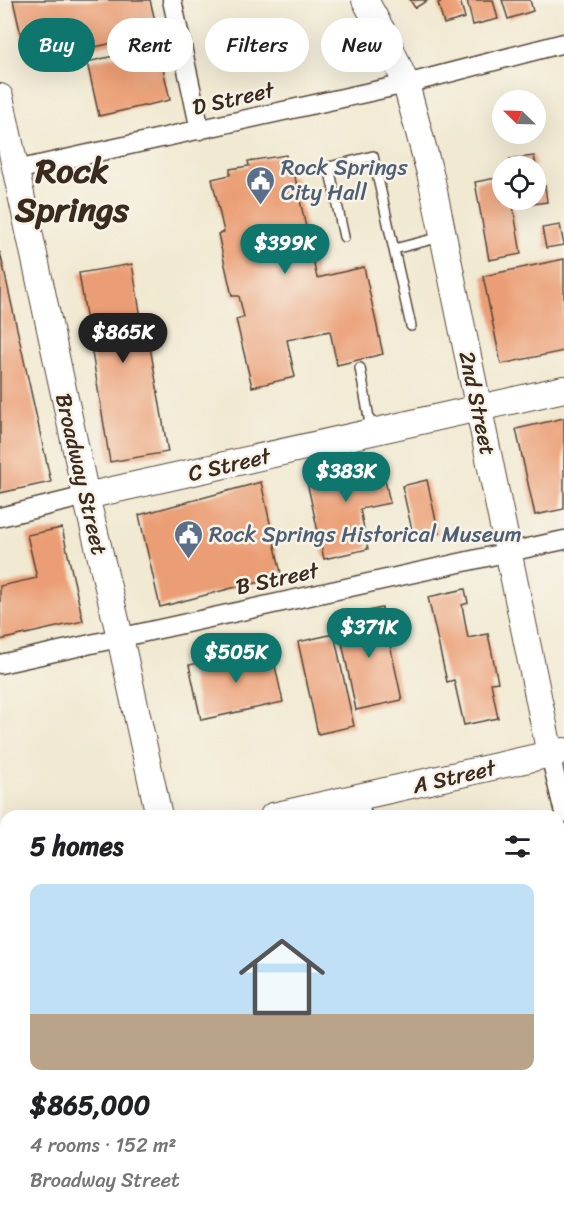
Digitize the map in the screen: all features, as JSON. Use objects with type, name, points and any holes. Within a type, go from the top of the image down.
[{"type":"street","points":[[172,0],[200,130]]},
{"type":"street","name":"2nd Street","points":[[365,0],[387,40],[406,84],[431,177],[478,408],[557,752],[564,810]]},
{"type":"street","name":"D Street","points":[[16,170],[406,84],[564,43]]},
{"type":"street","name":"Broadway Street","points":[[0,97],[86,496],[158,810]]},
{"type":"street","name":"C Street","points":[[0,517],[564,389]]},
{"type":"street","name":"B Street","points":[[0,664],[564,540]]},
{"type":"street","name":"A Street","points":[[331,810],[360,807],[557,752]]},
{"type":"lane","points":[[344,237],[329,167],[373,156],[411,326]]},
{"type":"lane","points":[[394,249],[443,236]]},
{"type":"lane","points":[[360,368],[371,432]]},
{"type":"building","points":[[13,0],[150,0],[154,18],[107,18],[107,44],[95,47],[95,18],[18,18],[18,22]]},
{"type":"building","points":[[410,0],[428,0],[415,8]]},
{"type":"building","points":[[460,0],[465,18],[444,24],[438,3]]},
{"type":"building","points":[[467,0],[493,0],[498,19],[473,25]]},
{"type":"building","points":[[502,0],[530,0],[533,11],[508,19]]},
{"type":"building","points":[[107,57],[107,72],[164,72],[170,100],[99,116],[89,72],[95,72],[95,60]]},
{"type":"building","points":[[286,155],[289,176],[295,177],[317,278],[364,267],[383,354],[337,365],[330,331],[287,340],[295,377],[252,387],[236,319],[244,317],[239,296],[232,296],[218,234],[224,232],[212,179],[230,175],[230,169],[249,166],[248,161]]},
{"type":"building","points":[[492,179],[492,210],[514,210],[521,254],[489,260],[475,182]]},
{"type":"building","points":[[560,225],[564,245],[546,248],[542,228]]},
{"type":"building","points":[[0,252],[51,482],[0,493]]},
{"type":"building","points":[[564,259],[564,351],[501,364],[483,276]]},
{"type":"building","points":[[132,264],[141,318],[145,317],[168,452],[110,462],[79,273]]},
{"type":"building","points":[[564,418],[564,509],[535,515],[516,429]]},
{"type":"building","points":[[380,456],[390,503],[360,509],[368,549],[324,559],[305,473]]},
{"type":"building","points":[[427,480],[439,534],[414,539],[402,486]]},
{"type":"building","points":[[261,482],[282,578],[236,587],[160,607],[139,515]]},
{"type":"building","points":[[62,528],[83,621],[0,640],[0,586],[37,578],[27,535]]},
{"type":"building","points":[[465,589],[468,603],[462,605],[468,638],[488,634],[498,682],[491,683],[498,718],[464,725],[454,680],[447,682],[428,597]]},
{"type":"building","points":[[382,608],[402,700],[356,710],[337,618]]},
{"type":"building","points":[[334,634],[354,726],[318,734],[298,642]]},
{"type":"building","points":[[271,648],[283,702],[201,720],[189,665]]},
{"type":"place","name":"Rock Springs City Hall","points":[[260,206]]},
{"type":"place","name":"Rock Springs Historical Museum","points":[[188,560]]},
{"type":"district","name":"Rock Springs","points":[[72,190]]}]
